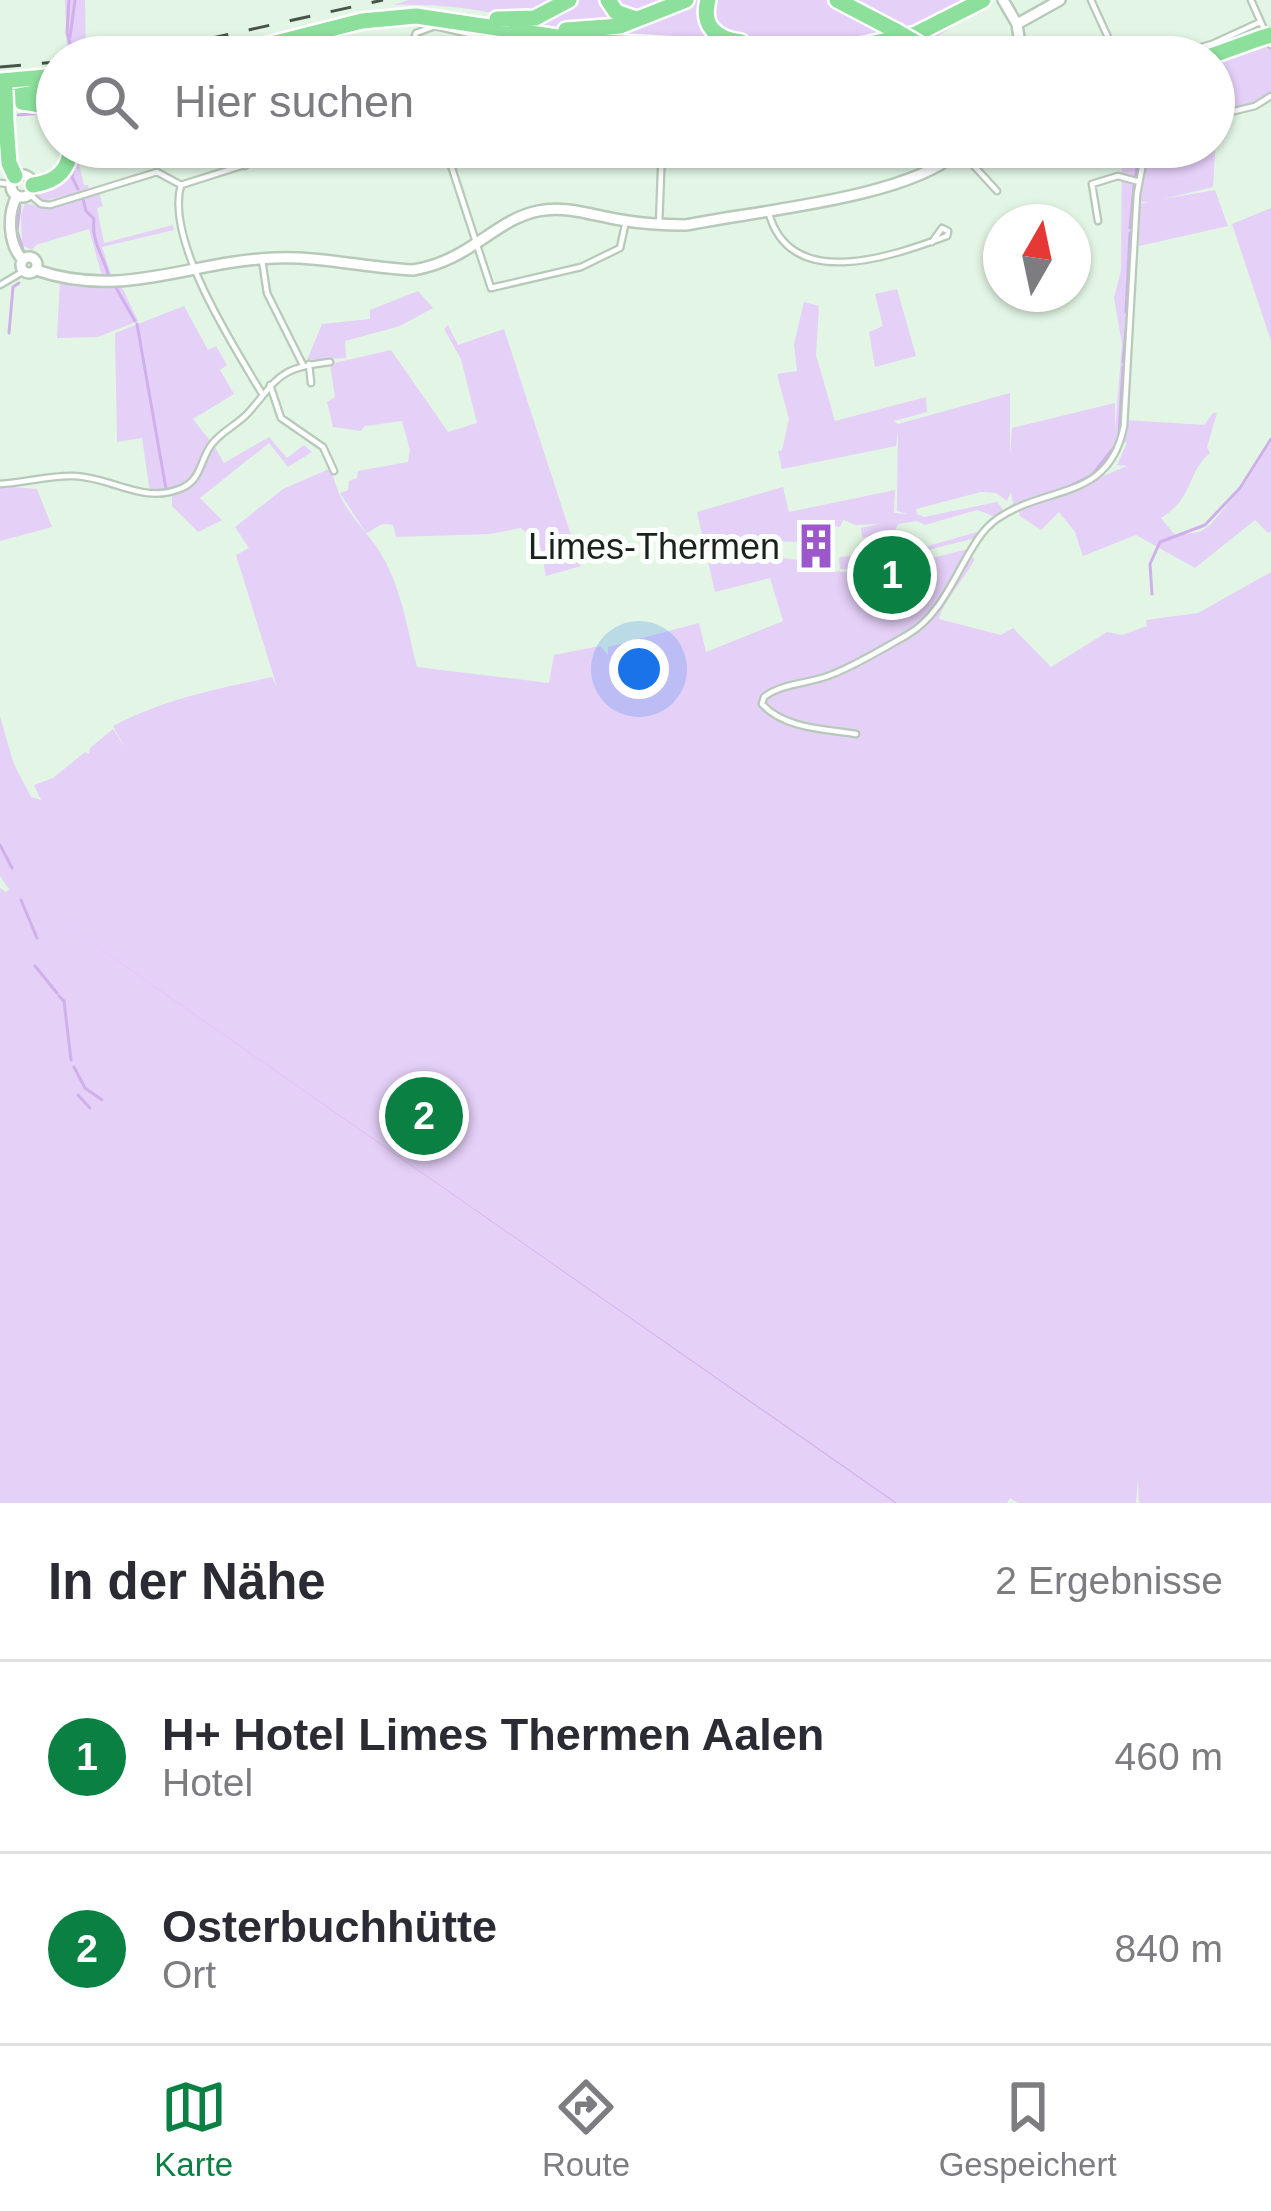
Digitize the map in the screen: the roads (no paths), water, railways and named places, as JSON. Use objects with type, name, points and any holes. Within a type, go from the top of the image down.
[{"type":"highway","points":[[488,18],[536,18],[568,0]]},
{"type":"highway","points":[[608,0],[626,18],[651,16]]},
{"type":"highway","points":[[278,36],[384,10],[430,8],[579,31],[620,26],[686,0]]},
{"type":"highway","points":[[589,36],[635,28],[695,0]]},
{"type":"highway","points":[[708,0],[708,26],[719,36]]},
{"type":"highway","points":[[846,2],[903,36]]},
{"type":"highway","points":[[907,36],[974,4]]},
{"type":"highway","points":[[303,36],[397,17],[443,17],[547,36]]},
{"type":"highway","points":[[1235,47],[1265,35]]},
{"type":"highway","points":[[2,91],[36,82]]},
{"type":"highway","points":[[2,91],[36,92]]},
{"type":"highway","points":[[2,91],[22,103],[36,104]]},
{"type":"highway","points":[[2,91],[8,181]]},
{"type":"highway","points":[[22,103],[36,99]]},
{"type":"highway","points":[[26,192],[59,176],[65,168]]},
{"type":"street","points":[[1017,24],[1060,0]]},
{"type":"street","points":[[1091,0],[1107,36]]},
{"type":"street","points":[[1235,40],[1265,35],[1250,0]]},
{"type":"street","points":[[1007,3],[1019,36]]},
{"type":"street","points":[[416,36],[418,30],[435,26],[478,36]]},
{"type":"street","points":[[1235,111],[1271,96]]},
{"type":"street","points":[[8,181],[40,204],[50,205],[157,172],[181,185],[238,168]]},
{"type":"street","points":[[453,168],[491,288],[581,267],[620,248],[626,221]]},
{"type":"street","points":[[659,225],[662,168]]},
{"type":"street","points":[[0,285],[28,267],[126,283],[261,258],[413,270],[435,267],[516,220],[544,210],[562,208],[626,221],[686,225],[890,184],[933,168]]},
{"type":"street","points":[[977,168],[998,190]]},
{"type":"street","points":[[856,734],[796,724],[769,712],[762,704],[764,697],[838,672],[909,634],[949,591],[994,521],[1090,481],[1118,450],[1124,425],[1141,168]]},
{"type":"street","points":[[8,181],[26,175],[26,192],[11,210],[12,239],[28,267]]},
{"type":"street","points":[[1098,221],[1092,184],[1118,176],[1138,182]]},
{"type":"street","points":[[181,185],[178,203],[193,269],[261,392]]},
{"type":"street","points":[[767,209],[775,233],[787,248],[812,260],[854,260],[932,242]]},
{"type":"street","points":[[261,258],[268,293],[311,383]]},
{"type":"street","points":[[0,484],[69,476],[159,494],[195,480],[213,442],[249,412],[270,385],[306,365],[330,362]]},
{"type":"street","points":[[270,385],[281,418],[323,447],[334,471]]},
{"type":"waterway","points":[[68,36],[69,0]]},
{"type":"waterway","points":[[70,36],[75,0]]},
{"type":"waterway","points":[[18,115],[36,114]]},
{"type":"waterway","points":[[74,168],[78,189]]},
{"type":"waterway","points":[[1135,178],[1137,168]]},
{"type":"waterway","points":[[1130,228],[1134,186]]},
{"type":"waterway","points":[[82,195],[94,219],[108,274]]},
{"type":"waterway","points":[[20,206],[17,231],[24,253]]},
{"type":"waterway","points":[[1126,312],[1130,233]]},
{"type":"waterway","points":[[9,333],[13,287],[19,283]]},
{"type":"waterway","points":[[115,286],[135,321]]},
{"type":"waterway","points":[[1123,362],[1127,321]]},
{"type":"waterway","points":[[137,324],[166,489]]},
{"type":"waterway","points":[[1119,436],[1123,367]]},
{"type":"waterway","points":[[1152,594],[1150,564],[1160,542],[1205,525],[1240,488],[1271,439]]},
{"type":"waterway","points":[[1064,489],[1092,475],[1116,445]]},
{"type":"waterway","points":[[0,845],[12,868]]},
{"type":"waterway","points":[[21,900],[37,938]]},
{"type":"waterway","points":[[35,966],[57,993]]},
{"type":"waterway","points":[[59,996],[64,1001],[71,1060]]},
{"type":"waterway","points":[[74,1067],[85,1088],[102,1100]]},
{"type":"waterway","points":[[78,1095],[90,1108]]},
{"type":"railway","points":[[221,36],[383,0]]},
{"type":"railway","points":[[0,67],[36,64]]},
{"type":"place","name":"Limes-Thermen","points":[[816,546]]},
{"type":"place","name":"H+ Hotel Limes Thermen Aalen","points":[[892,575]]},
{"type":"place","name":"Osterbuchhütte","points":[[424,1116]]}]
